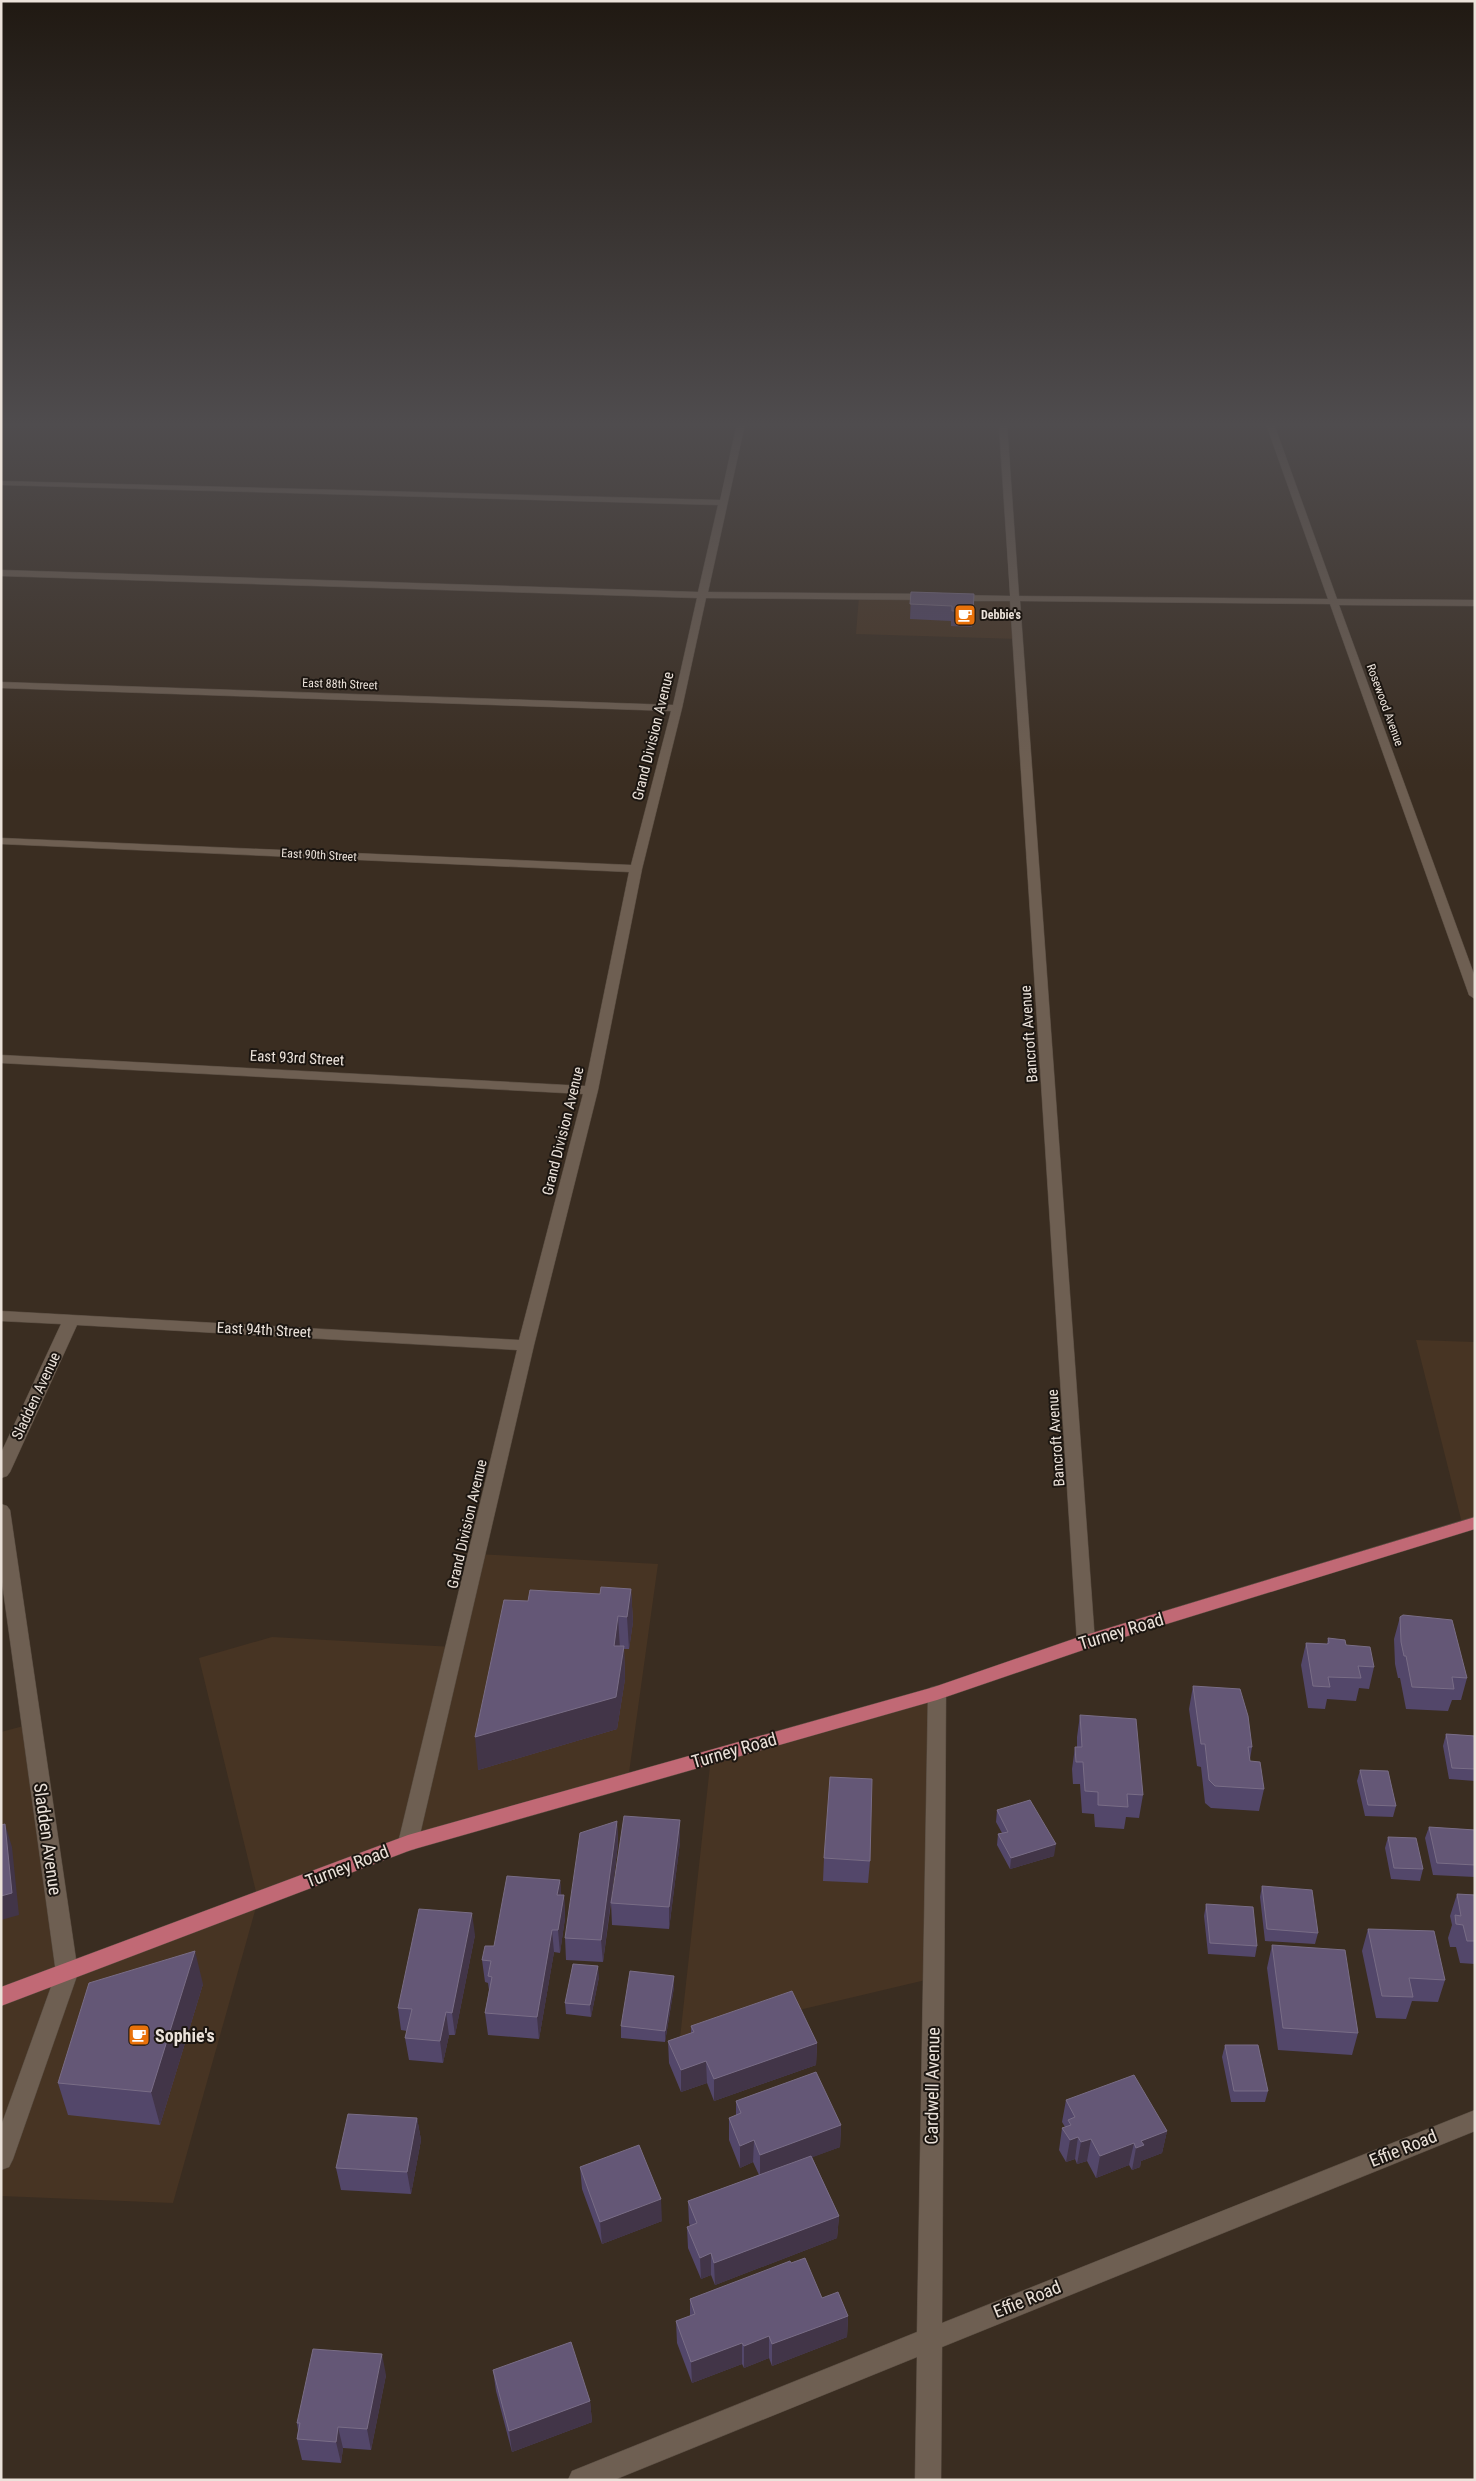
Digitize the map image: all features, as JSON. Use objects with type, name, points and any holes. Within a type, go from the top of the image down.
[{"type":"main road","name":"Turney Road","points":[[1,1997],[408,1843],[937,1693],[1086,1642],[1475,1523]]},
{"type":"street","name":"Grand Division Avenue","points":[[408,1843],[526,1345],[591,1090],[636,869],[677,708],[714,540]]},
{"type":"street","name":"Bancroft Avenue","points":[[1011,540],[1086,1642]]},
{"type":"street","name":"Rosewood Avenue","points":[[1313,540],[1475,995]]},
{"type":"street","points":[[1,573],[701,595],[1475,603]]},
{"type":"street","name":"East 88th Street","points":[[1,685],[677,708]]},
{"type":"street","name":"East 90th Street","points":[[1,841],[636,869]]},
{"type":"street","name":"East 93rd Street","points":[[1,1059],[591,1090]]},
{"type":"street","name":"East 94th Street","points":[[1,1316],[526,1345]]},
{"type":"street","name":"Sladden Avenue","points":[[1,1472],[72,1320]]},
{"type":"street","name":"Sladden Avenue","points":[[1,1510],[66,1973],[1,2159]]},
{"type":"street","name":"Cardwell Avenue","points":[[928,2480],[937,1693]]},
{"type":"street","name":"Effie Road","points":[[581,2480],[1475,2120]]},
{"type":"shaded area","points":[[859,596],[1015,598],[1018,639],[856,634]]},
{"type":"shaded area","points":[[1416,1340],[1475,1342],[1475,1523],[1463,1527]]},
{"type":"shaded area","points":[[476,1554],[658,1564],[628,1780],[408,1843],[258,1900],[199,1658],[272,1637],[454,1647]]},
{"type":"shaded area","points":[[937,1693],[934,1978],[680,2038],[711,1757]]},
{"type":"shaded area","points":[[31,1724],[66,1973],[258,1900],[173,2203],[1,2196],[1,1732]]},
{"type":"building","points":[[911,592],[974,594],[973,611],[952,611],[952,606],[910,604]]},
{"type":"building","points":[[601,1587],[631,1589],[627,1617],[618,1616],[614,1646],[624,1646],[616,1697],[475,1737],[504,1600],[528,1601],[530,1590],[600,1594]]},
{"type":"building","points":[[1403,1615],[1452,1620],[1467,1678],[1452,1677],[1454,1689],[1412,1687],[1406,1656],[1404,1656],[1401,1642],[1400,1617]]},
{"type":"building","points":[[1328,1638],[1345,1640],[1346,1645],[1370,1647],[1374,1667],[1358,1666],[1361,1678],[1328,1677],[1330,1687],[1313,1686],[1306,1643],[1327,1644],[1329,1643]]},
{"type":"building","points":[[1193,1686],[1240,1689],[1248,1716],[1252,1747],[1248,1747],[1250,1761],[1260,1762],[1264,1789],[1215,1786],[1209,1780],[1205,1744],[1201,1744]]},
{"type":"building","points":[[1080,1715],[1136,1719],[1143,1795],[1127,1794],[1128,1807],[1098,1805],[1098,1792],[1085,1791],[1083,1762],[1076,1762],[1075,1747],[1082,1747]]},
{"type":"building","points":[[1446,1734],[1475,1736],[1475,1769],[1452,1768]]},
{"type":"building","points":[[1360,1770],[1388,1771],[1396,1806],[1368,1805]]},
{"type":"building","points":[[830,1777],[872,1779],[870,1861],[824,1858]]},
{"type":"building","points":[[1030,1800],[1056,1844],[1011,1858],[998,1834],[1008,1832],[997,1810]]},
{"type":"building","points":[[624,1816],[680,1820],[669,1907],[611,1903]]},
{"type":"building","points":[[617,1821],[601,1940],[565,1938],[580,1833]]},
{"type":"building","points":[[5,1824],[12,1893],[1,1896],[1,1825]]},
{"type":"building","points":[[1429,1827],[1475,1830],[1475,1865],[1437,1863]]},
{"type":"building","points":[[1388,1837],[1416,1838],[1423,1869],[1394,1868]]},
{"type":"building","points":[[507,1876],[560,1880],[557,1895],[564,1895],[558,1930],[552,1930],[537,2017],[485,2013],[492,1977],[488,1976],[491,1961],[482,1960],[485,1946],[494,1946]]},
{"type":"building","points":[[1262,1886],[1312,1890],[1318,1933],[1267,1929]]},
{"type":"building","points":[[1457,1894],[1475,1895],[1475,1941],[1467,1941],[1463,1925],[1456,1924],[1455,1915],[1461,1916]]},
{"type":"building","points":[[1206,1904],[1253,1907],[1257,1946],[1210,1943]]},
{"type":"building","points":[[419,1909],[472,1913],[452,2013],[446,2012],[440,2041],[405,2038],[412,2009],[398,2008]]},
{"type":"building","points":[[1368,1929],[1434,1931],[1445,1980],[1409,1978],[1413,1997],[1382,1996]]},
{"type":"building","points":[[1272,1945],[1345,1950],[1358,2033],[1283,2028]]},
{"type":"building","points":[[195,1951],[151,2092],[58,2083],[89,1983]]},
{"type":"building","points":[[573,1964],[598,1966],[590,2005],[565,2003]]},
{"type":"building","points":[[630,1971],[674,1976],[665,2031],[621,2026]]},
{"type":"building","points":[[792,1991],[817,2043],[714,2079],[706,2061],[681,2070],[668,2041],[694,2032],[691,2026]]},
{"type":"building","points":[[1225,2045],[1258,2045],[1268,2091],[1234,2091]]},
{"type":"building","points":[[816,2072],[841,2125],[760,2155],[754,2140],[740,2146],[729,2118],[741,2113],[736,2101]]},
{"type":"building","points":[[1134,2075],[1167,2131],[1141,2141],[1144,2145],[1136,2148],[1134,2143],[1100,2156],[1091,2139],[1081,2142],[1078,2137],[1070,2140],[1062,2128],[1071,2125],[1068,2120],[1075,2117],[1066,2100]]},
{"type":"building","points":[[348,2114],[417,2118],[407,2172],[336,2168]]},
{"type":"building","points":[[639,2145],[661,2199],[600,2222],[580,2167]]},
{"type":"building","points":[[811,2156],[839,2216],[714,2263],[711,2253],[700,2258],[687,2227],[697,2223],[688,2201]]},
{"type":"building","points":[[805,2258],[822,2298],[838,2292],[848,2316],[772,2344],[769,2336],[744,2346],[742,2343],[691,2362],[676,2321],[695,2314],[690,2299],[790,2261],[791,2263]]},
{"type":"building","points":[[571,2342],[590,2401],[509,2431],[493,2370]]},
{"type":"building","points":[[313,2349],[382,2354],[367,2429],[338,2427],[336,2442],[297,2439],[300,2423],[297,2423]]},
{"type":"place","name":"Debbie's","points":[[965,615]]},
{"type":"place","name":"Sophie's","points":[[139,2035]]}]
